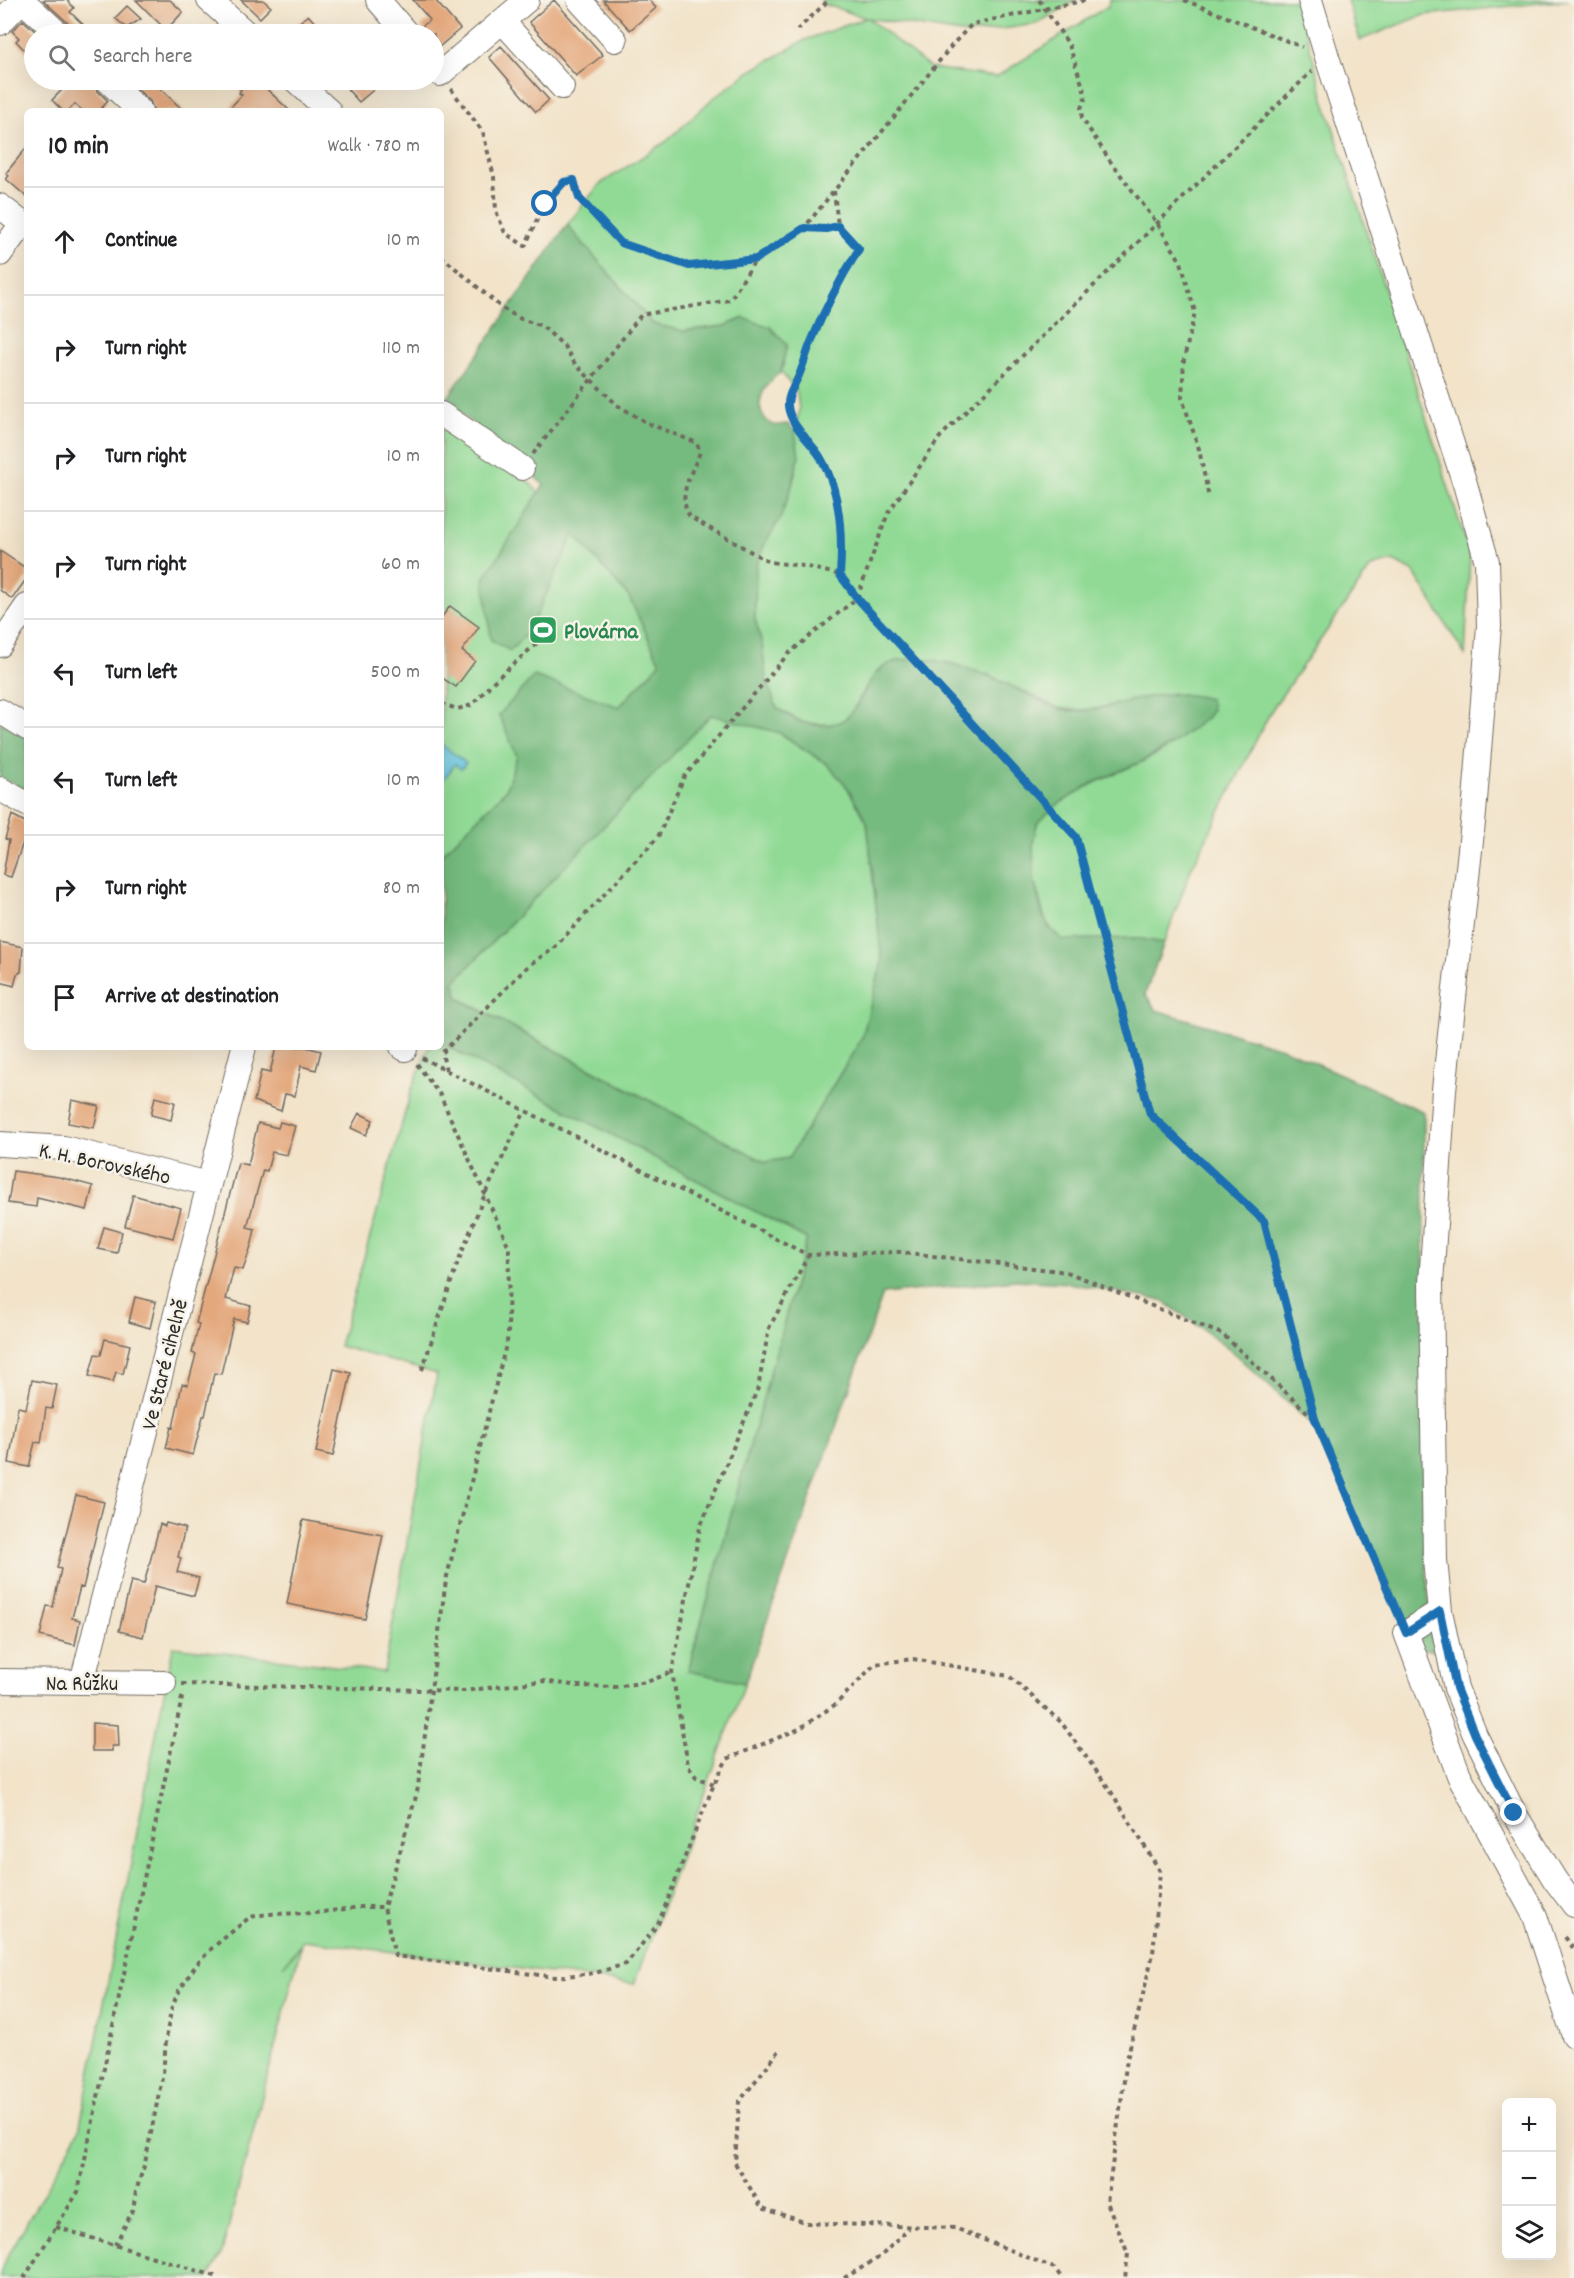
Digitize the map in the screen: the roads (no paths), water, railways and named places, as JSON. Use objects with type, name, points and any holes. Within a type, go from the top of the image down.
[{"type":"street","points":[[0,23],[22,0],[48,24]]},
{"type":"street","points":[[209,0],[236,24]]},
{"type":"street","points":[[378,0],[398,24]]},
{"type":"street","points":[[444,65],[503,22],[527,0]]},
{"type":"street","points":[[579,0],[615,40]]},
{"type":"street","points":[[1310,0],[1465,484],[1487,562],[1488,638],[1474,813],[1444,1090],[1431,1283],[1436,1560],[1440,1611],[1456,1688],[1475,1735],[1514,1813],[1555,1880],[1574,1905]]},
{"type":"street","points":[[503,22],[562,87]]},
{"type":"street","points":[[118,90],[137,108]]},
{"type":"street","points":[[306,90],[326,108]]},
{"type":"street","points":[[0,206],[24,226],[0,254]]},
{"type":"street","points":[[444,416],[522,468]]},
{"type":"street","points":[[0,645],[24,610]]},
{"type":"street","points":[[0,711],[24,726]]},
{"type":"street","points":[[0,789],[24,802]]},
{"type":"street","name":"Ve Staré cihelně","points":[[82,1682],[243,1050]]},
{"type":"street","name":"K. H. Borovského","points":[[0,1144],[64,1148],[209,1184]]},
{"type":"street","points":[[1440,1611],[1406,1633],[1459,1775],[1535,1916],[1574,2036]]},
{"type":"street","name":"Na Růžku","points":[[0,1681],[175,1683]]},
{"type":"water","points":[[444,746],[466,763],[461,769],[455,764],[444,779]]},
{"type":"place","name":"Plovárna","points":[[543,630]]}]
